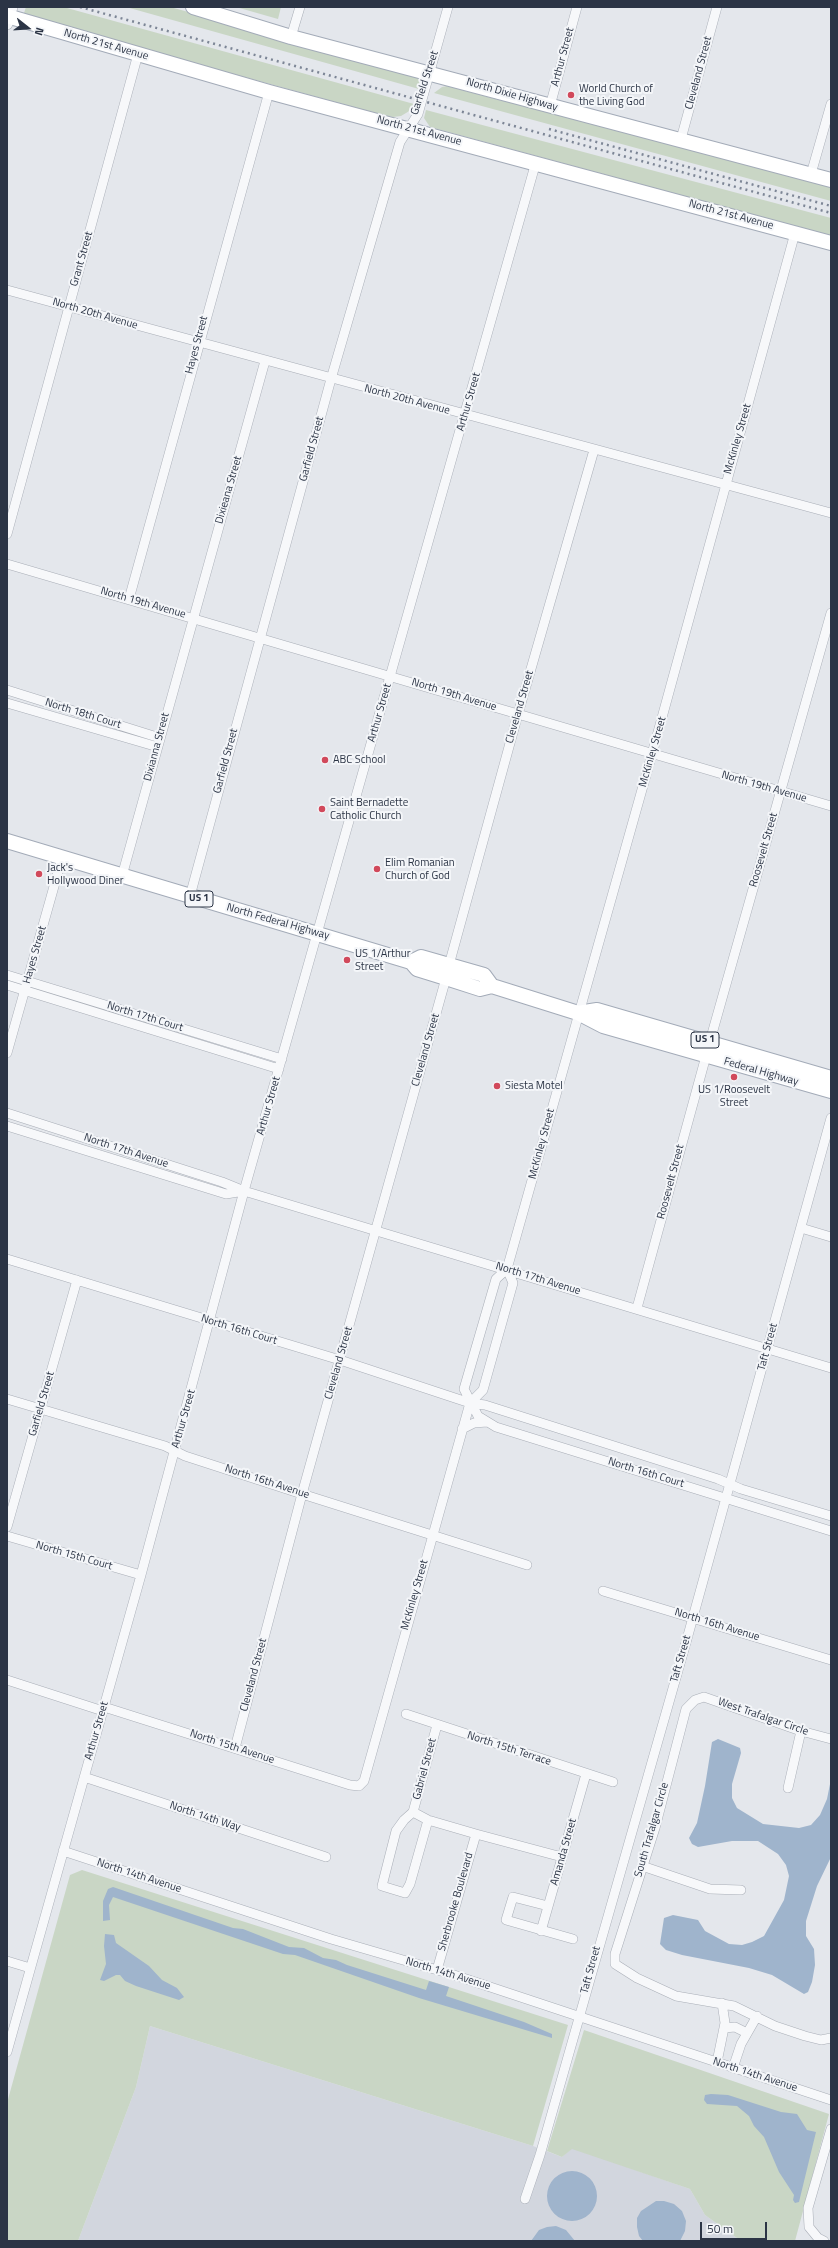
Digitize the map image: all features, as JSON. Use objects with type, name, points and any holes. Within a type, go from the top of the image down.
[{"type":"main road","name":"North Dixie Highway","points":[[193,7],[292,37],[431,72],[550,106],[681,139],[831,180]]},
{"type":"main road","name":"North 21st Avenue","points":[[9,16],[269,92],[536,162],[831,243]]},
{"type":"main road","name":"North Federal Highway","points":[[7,841],[411,962]]},
{"type":"main road","name":"Federal Highway","points":[[411,962],[421,957],[448,972],[484,975],[492,986],[578,1013],[589,1021],[603,1026],[831,1091]]},
{"type":"main road","name":"Federal Highway","points":[[578,1013],[597,1010],[710,1041],[831,1078]]},
{"type":"street","points":[[292,37],[300,7]]},
{"type":"street","name":"Garfield Street","points":[[190,896],[331,379],[400,142],[407,128],[418,114],[448,7]]},
{"type":"street","name":"Arthur Street","points":[[550,106],[577,7]]},
{"type":"street","name":"Cleveland Street","points":[[681,139],[717,7]]},
{"type":"street","name":"Grant Street","points":[[7,534],[138,54]]},
{"type":"street","name":"Hayes Street","points":[[129,599],[198,343],[269,92]]},
{"type":"street","points":[[811,174],[831,104]]},
{"type":"street","name":"Arthur Street","points":[[7,2052],[211,1321],[244,1191],[536,162]]},
{"type":"street","name":"McKinley Street","points":[[470,1402],[464,1389],[496,1279],[507,1269],[652,754],[795,233]]},
{"type":"street","name":"North 20th Avenue","points":[[7,290],[331,379],[831,513]]},
{"type":"street","name":"Dixieana Street","points":[[194,618],[265,361]]},
{"type":"street","name":"Cleveland Street","points":[[235,1748],[302,1494],[448,972],[518,714],[594,450]]},
{"type":"street","name":"North 19th Avenue","points":[[7,564],[260,637],[831,806]]},
{"type":"street","name":"Roosevelt Street","points":[[710,1041],[831,613]]},
{"type":"street","name":"Dixianna Street","points":[[122,876],[194,618]]},
{"type":"street","name":"North 18th Court","points":[[7,690],[159,742]]},
{"type":"street","name":"North 18th Court","points":[[7,703],[159,742]]},
{"type":"street","name":"Hayes Street","points":[[7,1053],[62,858]]},
{"type":"street","name":"North 17th Court","points":[[7,975],[282,1059]]},
{"type":"street","name":"North 17th Court","points":[[7,985],[279,1069]]},
{"type":"street","name":"Roosevelt Street","points":[[636,1308],[706,1056]]},
{"type":"street","name":"North 17th Avenue","points":[[7,1113],[222,1182],[244,1191],[507,1269],[831,1368]]},
{"type":"street","name":"Taft Street","points":[[525,2199],[540,2155],[578,2016],[768,1349],[831,1118]]},
{"type":"street","name":"North 17th Avenue","points":[[7,1126],[226,1194],[244,1191]]},
{"type":"street","points":[[801,1228],[831,1237]]},
{"type":"street","name":"North 16th Court","points":[[7,1259],[340,1360],[470,1402],[485,1405],[718,1479],[729,1485],[831,1516]]},
{"type":"street","name":"McKinley Street","points":[[359,1786],[364,1781],[470,1402],[483,1390],[513,1283],[507,1269]]},
{"type":"street","name":"Garfield Street","points":[[7,1527],[77,1280]]},
{"type":"street","name":"North 16th Avenue","points":[[7,1399],[175,1450],[185,1456],[302,1494],[527,1564]]},
{"type":"street","name":"North 16th Court","points":[[470,1402],[478,1416],[487,1422],[725,1498],[831,1530]]},
{"type":"street","points":[[462,1429],[474,1423],[487,1422]]},
{"type":"street","name":"North 15th Court","points":[[7,1536],[141,1575]]},
{"type":"street","name":"North 16th Avenue","points":[[603,1591],[831,1660]]},
{"type":"street","name":"North 15th Avenue","points":[[7,1680],[235,1748],[350,1785],[359,1786]]},
{"type":"street","name":"West Trafalgar Circle","points":[[695,1700],[704,1697],[801,1731],[831,1739]]},
{"type":"street","name":"South Trafalgar Circle","points":[[695,1700],[686,1709],[655,1828],[615,1954],[615,1964],[637,1978],[676,1996],[722,2003]]},
{"type":"street","name":"North 15th Terrace","points":[[406,1714],[613,1782]]},
{"type":"street","name":"Gabriel Street","points":[[413,1812],[437,1725]]},
{"type":"street","points":[[788,1788],[801,1731]]},
{"type":"street","name":"Amanda Street","points":[[541,1930],[586,1774]]},
{"type":"street","name":"North 14th Way","points":[[84,1777],[326,1857]]},
{"type":"street","points":[[428,1820],[410,1884],[405,1893],[382,1886],[396,1831],[404,1820],[413,1812],[428,1820],[562,1857]]},
{"type":"street","name":"Sherbrooke Boulevard","points":[[437,1970],[476,1834]]},
{"type":"street","name":"North 14th Avenue","points":[[63,1851],[331,1939],[437,1970],[831,2100]]},
{"type":"street","points":[[642,1866],[710,1889],[741,1890]]},
{"type":"street","points":[[548,1906],[513,1897],[506,1920],[573,1939]]},
{"type":"street","points":[[7,1961],[30,1968]]},
{"type":"street","points":[[717,2062],[724,2028],[722,2003],[757,2016],[775,2026],[805,2036],[821,2040],[831,2038]]},
{"type":"street","points":[[733,2068],[746,2033],[757,2016]]},
{"type":"street","points":[[724,2028],[735,2027],[746,2033]]},
{"type":"street","points":[[824,2241],[813,2232],[808,2219],[808,2208],[831,2129]]},
{"type":"shaded area","points":[[150,2026],[533,2146],[562,2157],[572,2148],[690,2189],[705,2215],[741,2241],[78,2241],[136,2087]]},
{"type":"green space","points":[[26,7],[67,8],[414,104],[411,110],[401,116],[393,117],[379,114],[30,18],[24,13]]},
{"type":"green space","points":[[126,7],[170,7],[414,73],[419,80],[419,89]]},
{"type":"green space","points":[[236,7],[281,7],[278,19]]},
{"type":"green space","points":[[447,86],[499,100],[539,107],[831,187],[831,201],[434,93],[442,87]]},
{"type":"green space","points":[[426,110],[831,218],[831,236],[430,127],[424,118]]},
{"type":"green space","points":[[82,1870],[568,2025],[533,2146],[150,2026],[136,2087],[78,2241],[7,2241],[7,2103],[70,1875]]},
{"type":"green space","points":[[584,2030],[829,2114],[795,2241],[741,2241],[705,2215],[690,2189],[572,2149],[562,2157],[547,2151]]},
{"type":"water","points":[[718,1739],[740,1748],[741,1753],[732,1784],[732,1798],[737,1808],[763,1824],[799,1828],[811,1825],[820,1815],[827,1799],[831,1779],[831,1857],[817,1886],[806,1921],[806,1936],[814,1949],[815,1965],[812,1982],[808,1992],[804,1994],[772,1975],[749,1968],[682,1955],[666,1950],[660,1944],[664,1918],[673,1915],[698,1920],[705,1931],[729,1944],[742,1945],[752,1942],[764,1936],[784,1900],[789,1876],[786,1865],[778,1854],[758,1841],[732,1841],[698,1847],[692,1844],[689,1838],[697,1823],[712,1742]]},
{"type":"water","points":[[113,1887],[233,1928],[243,1929],[289,1947],[304,1948],[323,1958],[336,1960],[347,1965],[426,1990],[429,1981],[449,1987],[446,1996],[524,2022],[552,2034],[552,2038],[419,1998],[295,1955],[283,1954],[113,1897],[109,1905],[110,1920],[103,1921],[103,1901],[108,1889]]},
{"type":"water","points":[[105,1934],[114,1935],[116,1943],[149,1966],[162,1980],[177,1988],[184,1997],[179,2000],[136,1986],[125,1981],[120,1975],[116,1975],[104,1981],[100,1980],[106,1964],[104,1946]]},
{"type":"water","points":[[705,2095],[728,2095],[781,2112],[797,2114],[807,2130],[816,2132],[799,2202],[795,2203],[793,2200],[794,2195],[779,2172],[764,2137],[754,2126],[749,2116],[737,2106],[707,2104],[704,2100]]},
{"type":"water","points":[[572,2171],[581,2173],[592,2182],[597,2196],[595,2205],[586,2216],[572,2221],[563,2219],[552,2210],[547,2196],[549,2187],[558,2176]]},
{"type":"water","points":[[656,2201],[664,2201],[674,2204],[682,2211],[686,2221],[685,2231],[680,2241],[643,2241],[639,2236],[637,2218],[641,2211]]},
{"type":"water","points":[[556,2226],[566,2230],[575,2241],[531,2241],[539,2230]]},
{"type":"railway","points":[[80,7],[831,213]]},
{"type":"railway","points":[[549,129],[831,206]]},
{"type":"place","name":"World Church of the Living God","points":[[571,95]]},
{"type":"place","name":"ABC School","points":[[325,760]]},
{"type":"place","name":"Saint Bernadette Catholic Church","points":[[322,809]]},
{"type":"place","name":"Elim Romanian Church of God","points":[[377,869]]},
{"type":"place","name":"Jack's Hollywood Diner","points":[[39,874]]},
{"type":"place","name":"US 1/Arthur Street","points":[[347,960]]},
{"type":"place","name":"US 1/Roosevelt Street","points":[[734,1077]]},
{"type":"place","name":"Siesta Motel","points":[[497,1086]]}]
